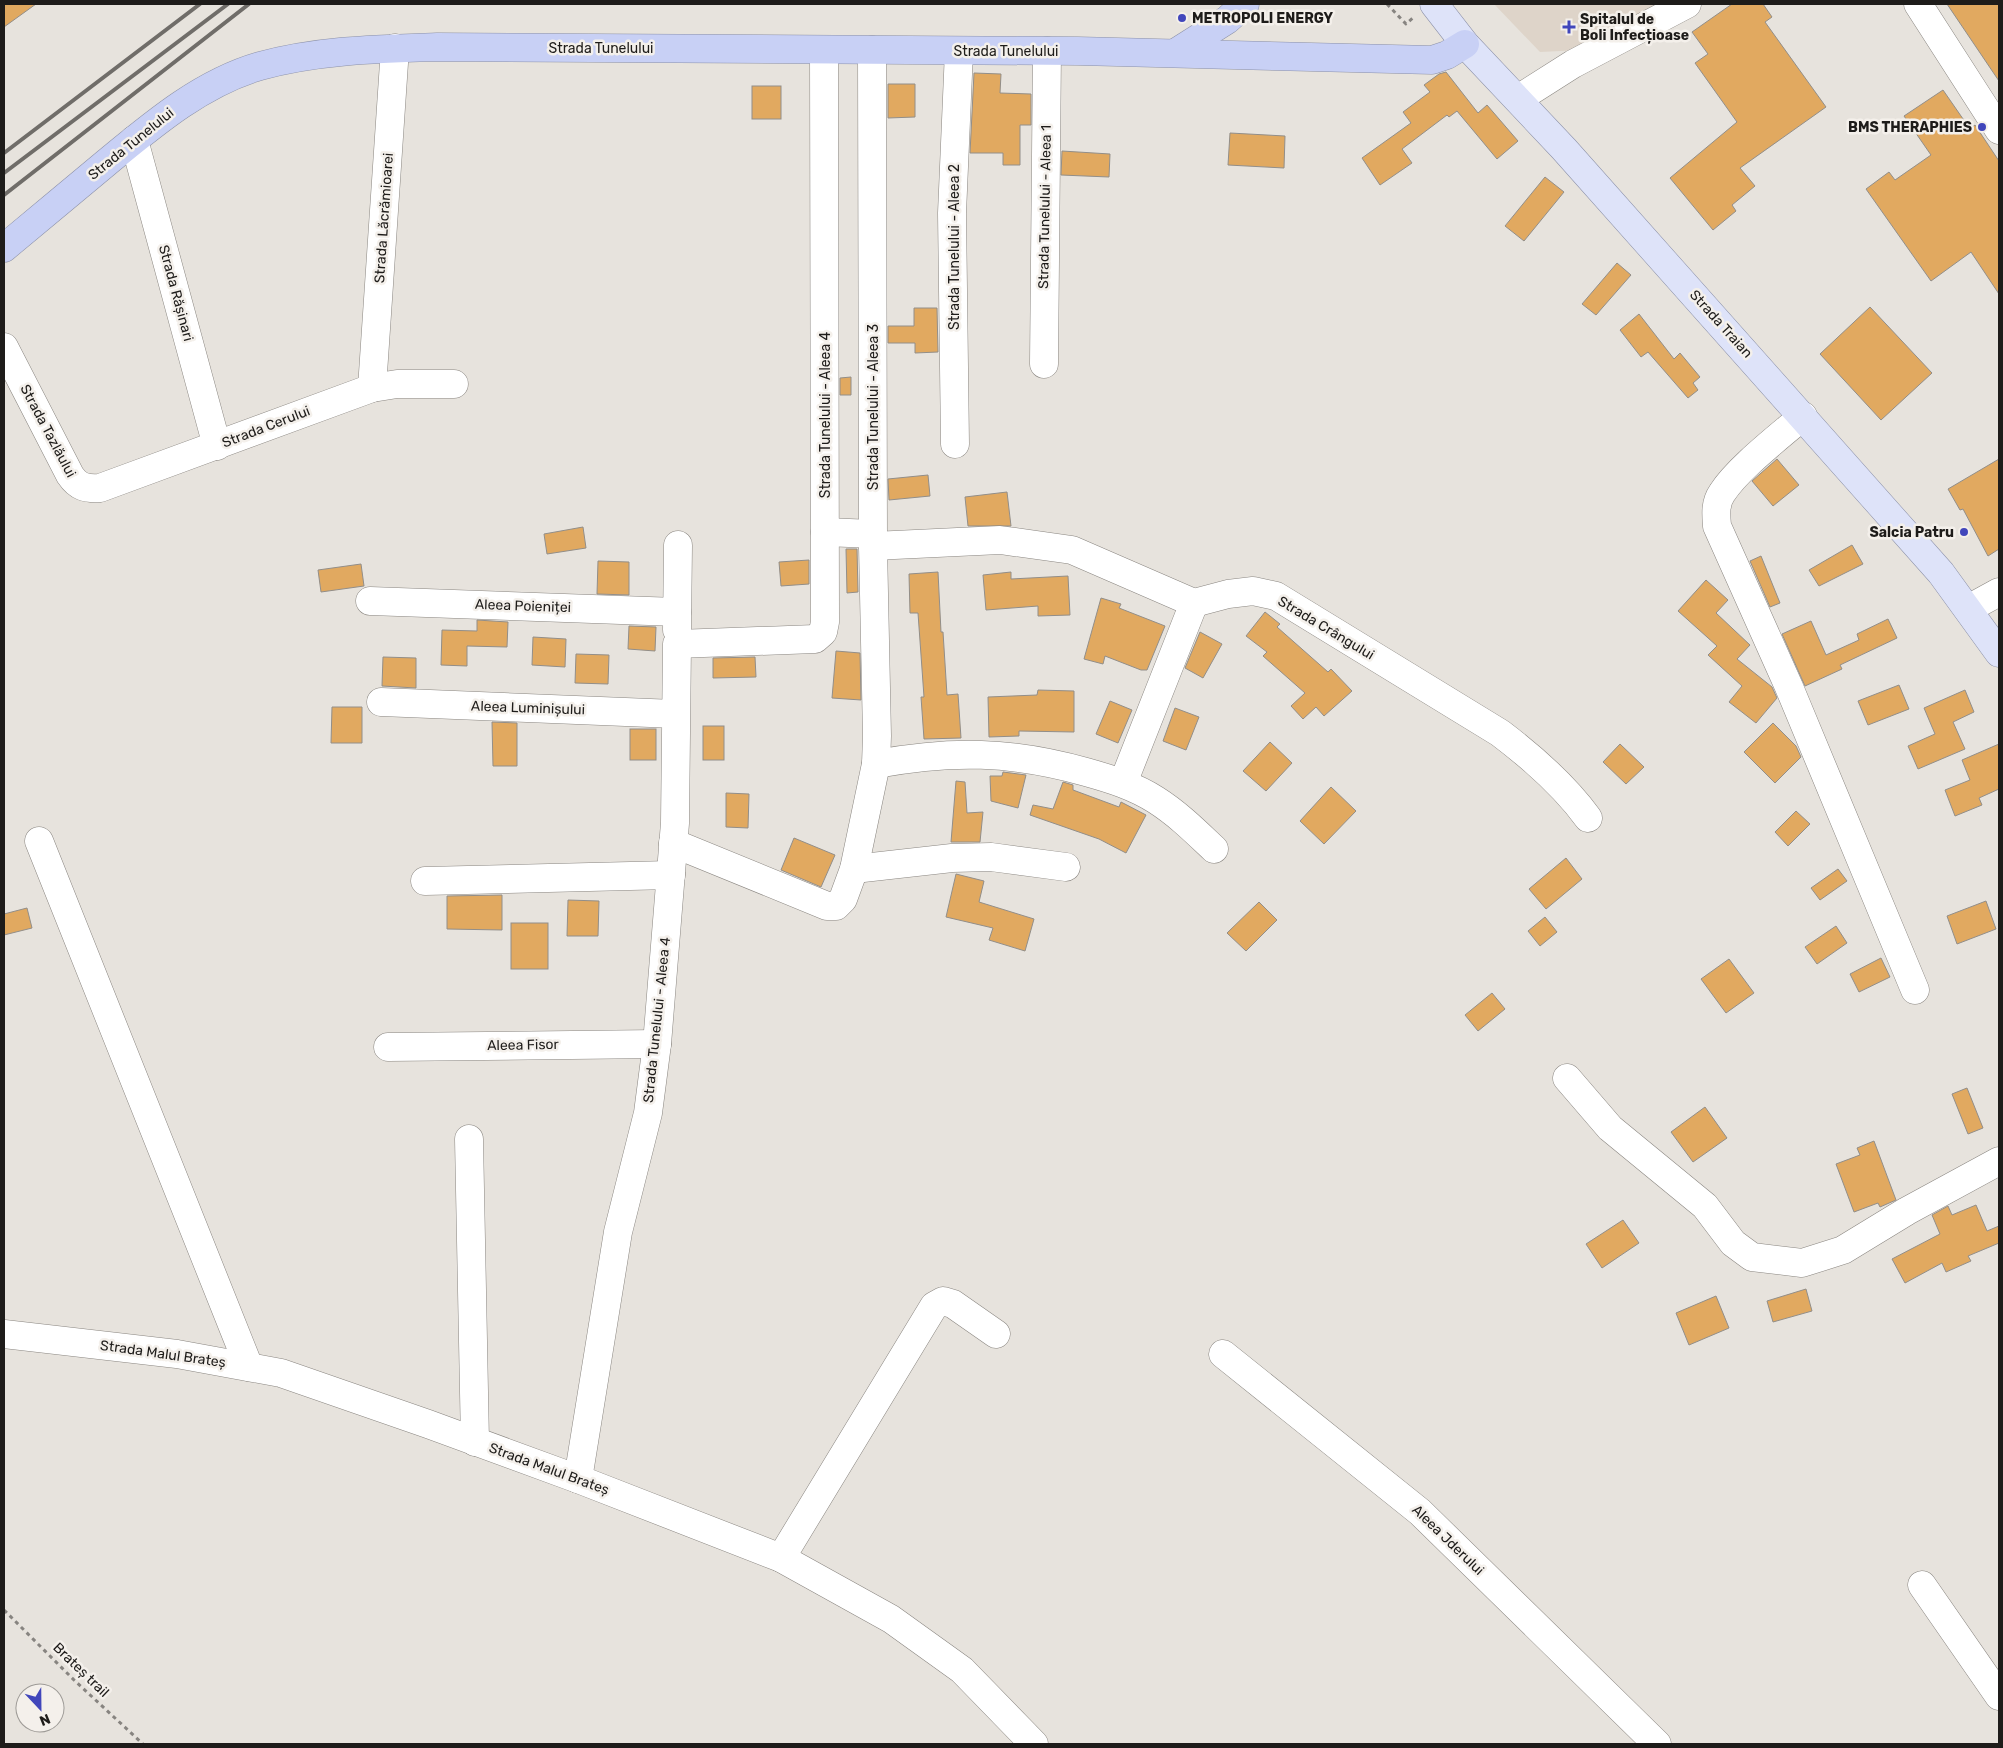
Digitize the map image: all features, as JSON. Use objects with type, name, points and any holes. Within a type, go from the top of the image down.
[{"type":"highway","points":[[1175,53],[1227,20],[1245,4]]},
{"type":"highway","name":"Strada Tunelului","points":[[4,248],[163,116],[193,98],[228,78],[259,66],[347,50],[395,48],[1047,51],[1432,60],[1447,55],[1465,44]]},
{"type":"main road","name":"Strada Traian","points":[[1427,7],[1518,99],[1803,416],[1940,573],[1968,608],[1999,653]]},
{"type":"street","points":[[1518,99],[1573,64],[1687,4]]},
{"type":"street","points":[[1918,4],[1999,130]]},
{"type":"street","name":"Strada Lăcrămioarei","points":[[372,388],[395,48]]},
{"type":"street","name":"Strada Tunelului - Aleea 4","points":[[677,644],[815,639],[823,632],[825,622],[824,50]]},
{"type":"street","name":"Strada Tunelului - Aleea 3","points":[[673,843],[827,906],[836,906],[843,899],[854,868],[876,764],[877,727],[873,540],[872,50]]},
{"type":"street","name":"Strada Tunelului - Aleea 2","points":[[955,444],[952,213],[959,51]]},
{"type":"street","name":"Strada Tunelului - Aleea 1","points":[[1044,364],[1047,51]]},
{"type":"street","name":"Strada Rășinari","points":[[134,140],[217,446]]},
{"type":"street","name":"Strada Tazlăului","points":[[4,347],[70,475],[81,487]]},
{"type":"street","name":"Strada Cerului","points":[[81,487],[89,489],[100,488],[372,388],[397,384],[454,384]]},
{"type":"street","points":[[1803,416],[1733,479],[1721,494],[1715,511],[1717,526],[1788,687],[1915,990]]},
{"type":"street","points":[[825,532],[873,540],[1000,540],[1072,550],[1194,603],[1123,783]]},
{"type":"street","name":"Strada Tunelului - Aleea 4","points":[[578,1479],[618,1232],[648,1112],[657,1044],[673,843],[678,545]]},
{"type":"street","name":"Strada Crângului","points":[[1194,603],[1228,594],[1253,591],[1276,596],[1500,733],[1524,751],[1560,785],[1588,818]]},
{"type":"street","points":[[1968,608],[1999,592]]},
{"type":"street","name":"Aleea Poieniței","points":[[370,601],[677,612]]},
{"type":"street","name":"Aleea Luminișului","points":[[381,702],[675,714]]},
{"type":"street","points":[[876,764],[955,754],[1006,756],[1039,760],[1123,783],[1156,800],[1179,817],[1214,849]]},
{"type":"street","points":[[39,841],[249,1367]]},
{"type":"street","points":[[854,868],[952,858],[991,857],[1066,867]]},
{"type":"street","points":[[426,881],[671,875]]},
{"type":"street","name":"Aleea Fisor","points":[[388,1047],[657,1044]]},
{"type":"street","points":[[1567,1078],[1610,1128],[1705,1206],[1732,1243],[1752,1257],[1802,1263],[1843,1250],[1907,1211],[1999,1161]]},
{"type":"street","points":[[469,1139],[475,1442]]},
{"type":"street","points":[[780,1558],[934,1306],[943,1301],[953,1304],[996,1334]]},
{"type":"street","name":"Strada Malul Brateș","points":[[4,1334],[177,1354],[282,1374],[428,1424],[578,1479],[780,1558],[891,1619],[962,1670],[1034,1744]]},
{"type":"street","name":"Aleea Jderului","points":[[1223,1354],[1420,1512],[1657,1744]]},
{"type":"street","points":[[1922,1585],[1999,1696]]},
{"type":"path","points":[[1387,4],[1406,24],[1427,7]]},
{"type":"path","name":"Brateș trail","points":[[4,1610],[74,1680],[143,1744]]},
{"type":"shaded area","name":"Spitalul de Boli Infecțioase","points":[[1494,4],[1662,4],[1582,50],[1540,52]]},
{"type":"building","points":[[4,4],[36,4],[4,27]]},
{"type":"building","points":[[1732,4],[1763,4],[1772,17],[1765,22],[1826,107],[1740,168],[1755,186],[1732,205],[1736,211],[1713,230],[1670,178],[1737,122],[1695,63],[1708,54],[1692,32]]},
{"type":"building","points":[[1947,4],[1999,4],[1999,81]]},
{"type":"building","points":[[1446,72],[1478,113],[1487,105],[1518,141],[1497,159],[1457,111],[1449,117],[1447,115],[1402,149],[1412,163],[1380,185],[1362,158],[1411,123],[1403,112],[1430,92],[1424,85],[1439,74]]},
{"type":"building","points":[[974,73],[1001,74],[1000,93],[1031,94],[1031,125],[1020,125],[1020,165],[1003,165],[1003,153],[970,153]]},
{"type":"building","points":[[888,84],[915,84],[915,117],[888,118]]},
{"type":"building","points":[[752,86],[781,86],[781,119],[752,119]]},
{"type":"building","points":[[1943,90],[1970,129],[1975,125],[1999,161],[1999,294],[1971,252],[1931,281],[1866,189],[1889,172],[1895,180],[1931,155],[1904,116]]},
{"type":"building","points":[[1230,133],[1285,136],[1284,168],[1228,165]]},
{"type":"building","points":[[1062,151],[1110,154],[1109,177],[1061,175]]},
{"type":"building","points":[[1545,177],[1564,192],[1524,241],[1505,226]]},
{"type":"building","points":[[1617,263],[1631,275],[1596,315],[1582,304]]},
{"type":"building","points":[[1870,307],[1932,373],[1881,420],[1820,354]]},
{"type":"building","points":[[914,308],[937,308],[938,352],[915,353],[915,343],[888,343],[888,326],[914,326]]},
{"type":"building","points":[[1639,314],[1674,359],[1680,353],[1700,377],[1693,383],[1698,390],[1688,398],[1648,352],[1641,357],[1620,330]]},
{"type":"building","points":[[851,377],[851,395],[840,395],[840,378]]},
{"type":"building","points":[[1777,459],[1799,485],[1773,506],[1752,481]]},
{"type":"building","points":[[1999,459],[1999,549],[1988,556],[1963,509],[1960,510],[1948,489]]},
{"type":"building","points":[[928,475],[930,496],[889,500],[888,479]]},
{"type":"building","points":[[1007,492],[1011,526],[968,526],[965,497]]},
{"type":"building","points":[[583,527],[586,548],[547,554],[544,534]]},
{"type":"building","points":[[1852,545],[1863,564],[1819,586],[1809,570]]},
{"type":"building","points":[[846,549],[857,549],[858,592],[847,593]]},
{"type":"building","points":[[1761,556],[1780,603],[1770,607],[1750,561]]},
{"type":"building","points":[[809,560],[809,584],[781,586],[779,562]]},
{"type":"building","points":[[598,561],[629,562],[629,595],[597,594]]},
{"type":"building","points":[[361,564],[364,586],[321,592],[318,570]]},
{"type":"building","points":[[938,572],[947,695],[958,694],[961,738],[924,739],[921,697],[924,697],[918,613],[910,613],[909,574]]},
{"type":"building","points":[[1011,572],[1011,579],[1068,576],[1070,615],[1038,616],[1038,606],[986,610],[983,575]]},
{"type":"building","points":[[1706,580],[1728,600],[1716,613],[1750,645],[1737,659],[1772,687],[1777,698],[1756,723],[1729,702],[1742,686],[1708,655],[1717,646],[1678,611]]},
{"type":"building","points":[[1101,598],[1121,604],[1119,608],[1165,626],[1147,670],[1141,670],[1105,656],[1103,664],[1084,659]]},
{"type":"building","points":[[1265,612],[1280,624],[1277,627],[1328,672],[1331,669],[1352,691],[1324,716],[1316,707],[1303,719],[1291,706],[1305,693],[1263,656],[1267,652],[1246,636]]},
{"type":"building","points":[[1888,619],[1897,638],[1840,665],[1842,669],[1805,686],[1782,634],[1811,621],[1826,655],[1859,640],[1857,634]]},
{"type":"building","points":[[477,620],[508,622],[507,647],[467,646],[467,666],[441,665],[442,630],[477,631]]},
{"type":"building","points":[[629,626],[656,627],[655,651],[628,649]]},
{"type":"building","points":[[1200,632],[1222,644],[1203,678],[1185,668]]},
{"type":"building","points":[[533,637],[566,639],[565,667],[532,665]]},
{"type":"building","points":[[836,651],[860,653],[861,700],[832,698]]},
{"type":"building","points":[[576,654],[609,655],[608,684],[575,683]]},
{"type":"building","points":[[383,657],[416,658],[416,688],[382,686]]},
{"type":"building","points":[[755,657],[756,677],[713,678],[713,658]]},
{"type":"building","points":[[1899,685],[1909,709],[1868,725],[1858,701]]},
{"type":"building","points":[[1038,690],[1074,691],[1074,732],[1019,731],[1019,736],[989,737],[988,697],[1037,695]]},
{"type":"building","points":[[1965,690],[1974,712],[1953,722],[1965,749],[1918,769],[1908,746],[1935,734],[1924,708]]},
{"type":"building","points":[[1110,701],[1132,710],[1118,743],[1096,734]]},
{"type":"building","points":[[332,707],[362,707],[362,743],[331,743]]},
{"type":"building","points":[[1175,708],[1199,717],[1186,750],[1163,741]]},
{"type":"building","points":[[492,722],[517,723],[517,766],[493,766]]},
{"type":"building","points":[[1773,723],[1796,746],[1801,757],[1775,783],[1744,752]]},
{"type":"building","points":[[703,726],[724,726],[724,760],[703,760]]},
{"type":"building","points":[[630,729],[656,729],[656,760],[630,760]]},
{"type":"building","points":[[1270,742],[1292,763],[1266,791],[1243,771]]},
{"type":"building","points":[[1620,744],[1644,767],[1626,784],[1603,762]]},
{"type":"building","points":[[1999,744],[1999,789],[1979,798],[1982,805],[1955,816],[1945,790],[1970,780],[1962,760]]},
{"type":"building","points":[[1003,772],[1026,775],[1018,808],[991,801],[990,776],[1002,776]]},
{"type":"building","points":[[956,781],[965,782],[967,813],[983,812],[980,842],[951,842]]},
{"type":"building","points":[[1063,782],[1073,785],[1073,790],[1119,807],[1121,802],[1146,815],[1126,853],[1099,839],[1030,815],[1033,805],[1053,809]]},
{"type":"building","points":[[1331,787],[1356,811],[1324,844],[1300,821]]},
{"type":"building","points":[[726,793],[749,794],[748,828],[726,827]]},
{"type":"building","points":[[1796,811],[1810,824],[1788,846],[1775,832]]},
{"type":"building","points":[[794,838],[835,855],[821,887],[781,870]]},
{"type":"building","points":[[1566,858],[1582,879],[1546,909],[1529,889]]},
{"type":"building","points":[[1838,869],[1847,881],[1820,900],[1811,888]]},
{"type":"building","points":[[956,874],[984,881],[979,902],[1034,919],[1025,951],[989,940],[993,928],[946,917]]},
{"type":"building","points":[[502,895],[502,930],[447,929],[447,896]]},
{"type":"building","points":[[568,900],[599,901],[598,936],[567,936]]},
{"type":"building","points":[[1986,901],[1996,929],[1957,944],[1947,916]]},
{"type":"building","points":[[1259,902],[1277,920],[1246,951],[1227,933]]},
{"type":"building","points":[[27,908],[32,928],[4,935],[4,914]]},
{"type":"building","points":[[1545,917],[1557,932],[1540,946],[1528,931]]},
{"type":"building","points":[[511,923],[548,923],[548,969],[511,969]]},
{"type":"building","points":[[1836,926],[1847,943],[1817,964],[1805,947]]},
{"type":"building","points":[[1881,958],[1890,977],[1859,992],[1850,974]]},
{"type":"building","points":[[1729,959],[1754,993],[1726,1013],[1701,979]]},
{"type":"building","points":[[1492,993],[1505,1009],[1478,1031],[1465,1015]]},
{"type":"building","points":[[1967,1088],[1983,1128],[1968,1134],[1952,1094]]},
{"type":"building","points":[[1705,1107],[1727,1138],[1693,1162],[1671,1132]]},
{"type":"building","points":[[1874,1141],[1896,1200],[1880,1207],[1878,1203],[1854,1212],[1836,1164],[1860,1155],[1857,1148]]},
{"type":"building","points":[[1976,1205],[1987,1231],[1999,1226],[1999,1243],[1968,1256],[1971,1261],[1946,1272],[1942,1263],[1905,1283],[1892,1259],[1940,1234],[1932,1215],[1948,1206],[1952,1215]]},
{"type":"building","points":[[1623,1220],[1639,1243],[1602,1268],[1586,1244]]},
{"type":"building","points":[[1806,1289],[1812,1311],[1773,1322],[1767,1301]]},
{"type":"building","points":[[1716,1296],[1729,1328],[1689,1345],[1676,1313]]},
{"type":"railway","points":[[4,153],[200,4]]},
{"type":"railway","points":[[4,173],[228,4]]},
{"type":"railway","points":[[4,195],[249,4]]},
{"type":"place","name":"METROPOLI ENERGY","points":[[1182,18]]},
{"type":"place","name":"Spitalul de Boli Infecțioase","points":[[1569,27]]},
{"type":"place","name":"BMS THERAPHIES","points":[[1982,127]]},
{"type":"place","name":"Salcia Patru","points":[[1964,532]]}]
